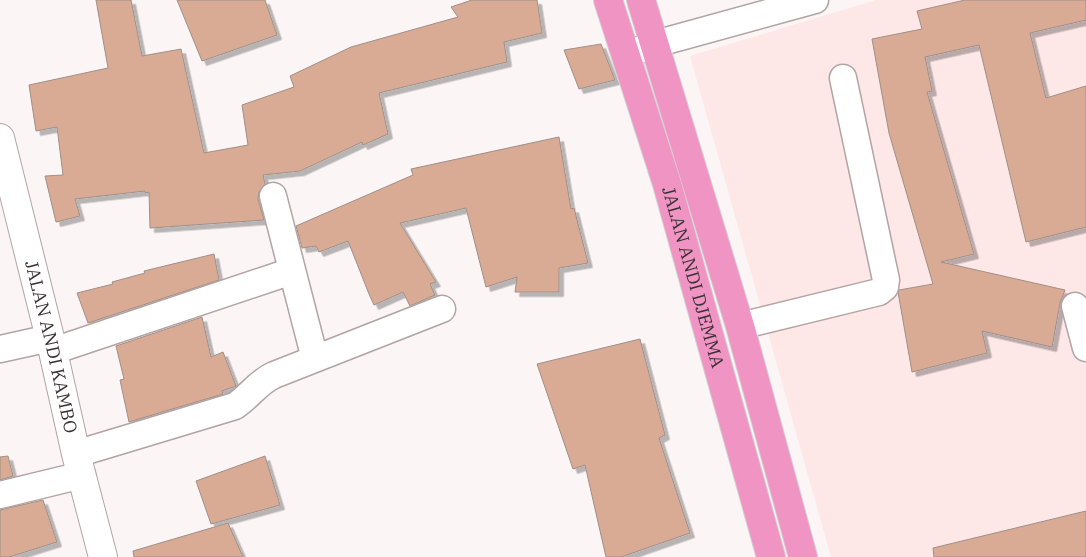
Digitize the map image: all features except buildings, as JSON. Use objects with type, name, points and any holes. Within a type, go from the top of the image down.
[{"type":"highway","name":"JALAN ANDI DJEMMA","points":[[608,0],[667,184],[772,557]]},
{"type":"highway","name":"JALAN ANDI DJEMMA","points":[[641,0],[740,326],[803,557]]},
{"type":"street","points":[[626,55],[654,44],[815,0]]},
{"type":"street","points":[[740,326],[879,292],[885,288],[886,280],[843,78]]},
{"type":"street","name":"JALAN ANDI KAMBO","points":[[0,138],[103,557]]},
{"type":"street","points":[[273,196],[315,359]]},
{"type":"street","points":[[0,349],[52,345],[292,271]]},
{"type":"street","points":[[1075,306],[1086,348]]},
{"type":"street","points":[[0,494],[235,406],[245,400],[266,378],[442,309]]},
{"type":"shaded area","points":[[876,0],[1086,0],[1086,557],[831,557],[690,56]]}]
